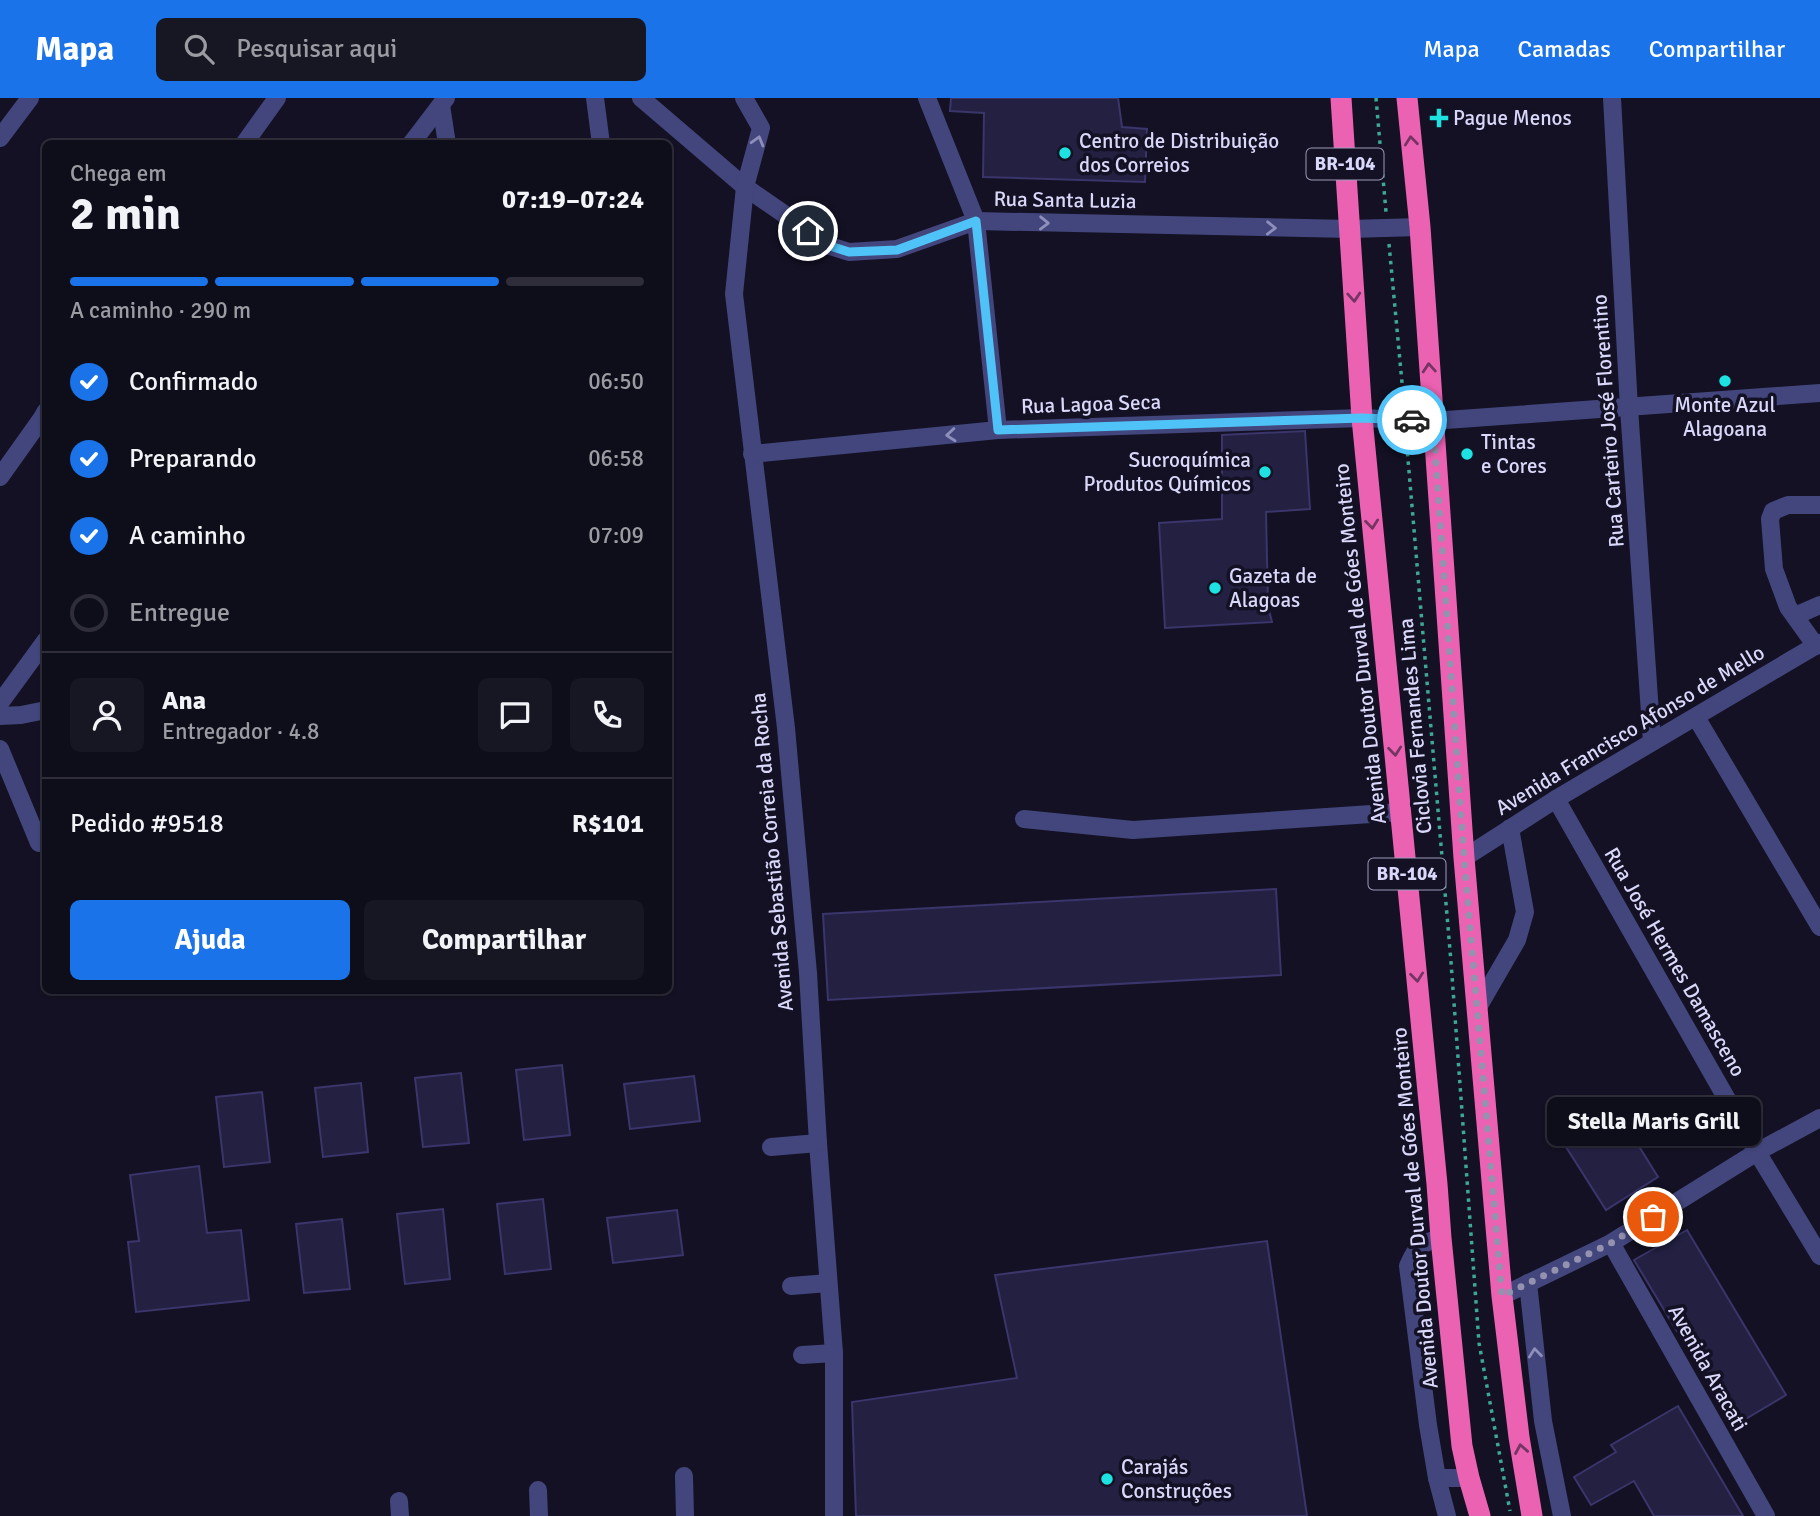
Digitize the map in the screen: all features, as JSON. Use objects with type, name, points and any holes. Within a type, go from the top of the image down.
[{"type":"highway","name":"Avenida Doutor Durval de Góes Monteiro","points":[[1341,98],[1362,418],[1441,1238],[1462,1446],[1480,1516]]},
{"type":"highway","name":"BR-104","points":[[1406,98],[1420,227],[1464,858],[1502,1296],[1532,1516]]},
{"type":"street","points":[[0,138],[30,98]]},
{"type":"street","points":[[247,140],[277,98]]},
{"type":"street","points":[[595,98],[600,140]]},
{"type":"street","name":"Rua Santa Luzia","points":[[641,98],[745,187],[830,246],[849,252],[897,250],[976,221],[1350,229],[1420,227]]},
{"type":"street","name":"Avenida Sebastião Correia da Rocha","points":[[744,98],[761,128],[745,187],[734,294],[786,729],[806,959],[834,1353],[834,1516]]},
{"type":"street","points":[[926,98],[976,221],[998,430]]},
{"type":"street","name":"Rua Carteiro José Florentino","points":[[1612,98],[1629,408],[1652,741]]},
{"type":"street","points":[[414,140],[443,101]]},
{"type":"street","points":[[443,101],[447,140]]},
{"type":"street","name":"Rua Lagoa Seca","points":[[752,454],[998,430],[1362,418],[1433,421],[1820,393]]},
{"type":"street","points":[[0,477],[42,418]]},
{"type":"street","points":[[1818,645],[1788,607],[1774,569],[1770,519],[1773,511],[1788,505],[1820,505]]},
{"type":"street","points":[[1795,616],[1820,606]]},
{"type":"street","points":[[0,703],[42,645]]},
{"type":"street","name":"Avenida Francisco Afonso de Mello","points":[[1464,858],[1652,741],[1818,645]]},
{"type":"street","points":[[0,716],[42,711]]},
{"type":"street","points":[[1696,717],[1820,927]]},
{"type":"street","points":[[0,749],[39,843]]},
{"type":"street","name":"Rua José Hermes Damasceno","points":[[1556,799],[1757,1152],[1820,1256]]},
{"type":"street","points":[[1024,820],[1133,830],[1401,812]]},
{"type":"street","points":[[1477,1009],[1517,940],[1525,912],[1510,828]]},
{"type":"street","points":[[1502,1296],[1611,1243],[1757,1152],[1820,1118]]},
{"type":"street","points":[[771,1147],[818,1143]]},
{"type":"street","points":[[1441,1238],[1426,1241],[1415,1250],[1408,1266],[1428,1424],[1437,1478],[1447,1516]]},
{"type":"street","name":"Avenida Aracati","points":[[1611,1243],[1766,1516]]},
{"type":"street","points":[[791,1286],[828,1283]]},
{"type":"street","points":[[1528,1283],[1543,1421],[1562,1516]]},
{"type":"street","points":[[802,1355],[834,1353]]},
{"type":"street","points":[[1514,1396],[1543,1421]]},
{"type":"street","points":[[684,1476],[685,1516]]},
{"type":"street","points":[[1437,1478],[1469,1478]]},
{"type":"street","points":[[538,1490],[539,1516]]},
{"type":"path","points":[[1376,98],[1387,221]]},
{"type":"path","points":[[1389,235],[1404,412]]},
{"type":"path","name":"Ciclovia Fernandes Lima","points":[[1405,425],[1451,962],[1479,1343],[1511,1516]]},
{"type":"building","name":"Centro de Distribuição dos Correios","points":[[951,98],[1118,98],[1122,127],[1147,129],[1145,182],[983,177],[984,113],[950,111]]},
{"type":"building","name":"Gazeta de Alagoas","points":[[1305,431],[1310,509],[1266,512],[1268,606],[1272,622],[1165,628],[1159,523],[1222,519],[1222,435]]},
{"type":"building","points":[[1276,889],[1281,975],[828,1000],[823,914]]},
{"type":"building","points":[[562,1065],[570,1135],[524,1140],[516,1070]]},
{"type":"building","points":[[461,1073],[469,1143],[423,1147],[415,1078]]},
{"type":"building","points":[[694,1076],[700,1121],[630,1129],[624,1084]]},
{"type":"building","points":[[361,1083],[368,1152],[323,1157],[315,1088]]},
{"type":"building","points":[[262,1092],[270,1162],[224,1167],[216,1097]]},
{"type":"building","points":[[1614,1106],[1658,1177],[1606,1210],[1561,1139]]},
{"type":"building","points":[[199,1166],[207,1233],[241,1230],[249,1300],[136,1312],[128,1242],[139,1241],[130,1175]]},
{"type":"building","points":[[543,1199],[551,1269],[505,1274],[497,1204]]},
{"type":"building","points":[[443,1209],[450,1279],[405,1284],[397,1214]]},
{"type":"building","points":[[677,1210],[683,1255],[613,1263],[607,1218]]},
{"type":"building","points":[[342,1219],[350,1289],[304,1293],[296,1224]]},
{"type":"building","points":[[1687,1230],[1786,1395],[1734,1426],[1634,1260]]},
{"type":"building","points":[[1267,1241],[1307,1516],[856,1516],[852,1402],[1017,1378],[995,1275]]},
{"type":"building","points":[[1678,1406],[1743,1516],[1654,1516],[1634,1481],[1591,1505],[1574,1477],[1616,1452],[1611,1445]]},
{"type":"way so far","points":[[1412,420],[1433,421],[1464,858],[1502,1296],[1611,1243],[1653,1217]]},
{"type":"place","name":"Pague Menos","points":[[1439,118]]},
{"type":"place","name":"Centro de Distribuição dos Correios","points":[[1065,153]]},
{"type":"place","name":"Monte Azul Alagoana","points":[[1725,381]]},
{"type":"place","name":"Tintas e Cores","points":[[1467,454]]},
{"type":"place","name":"Sucroquímica Produtos Químicos","points":[[1265,472]]},
{"type":"place","name":"Gazeta de Alagoas","points":[[1215,588]]},
{"type":"place","name":"Stella Maris Grill","points":[[1653,1217]]},
{"type":"place","name":"Carajás Construções","points":[[1107,1479]]},
{"type":"route","points":[[808,231],[830,246],[849,252],[897,250],[976,221],[998,430],[1362,418],[1412,420]]}]
